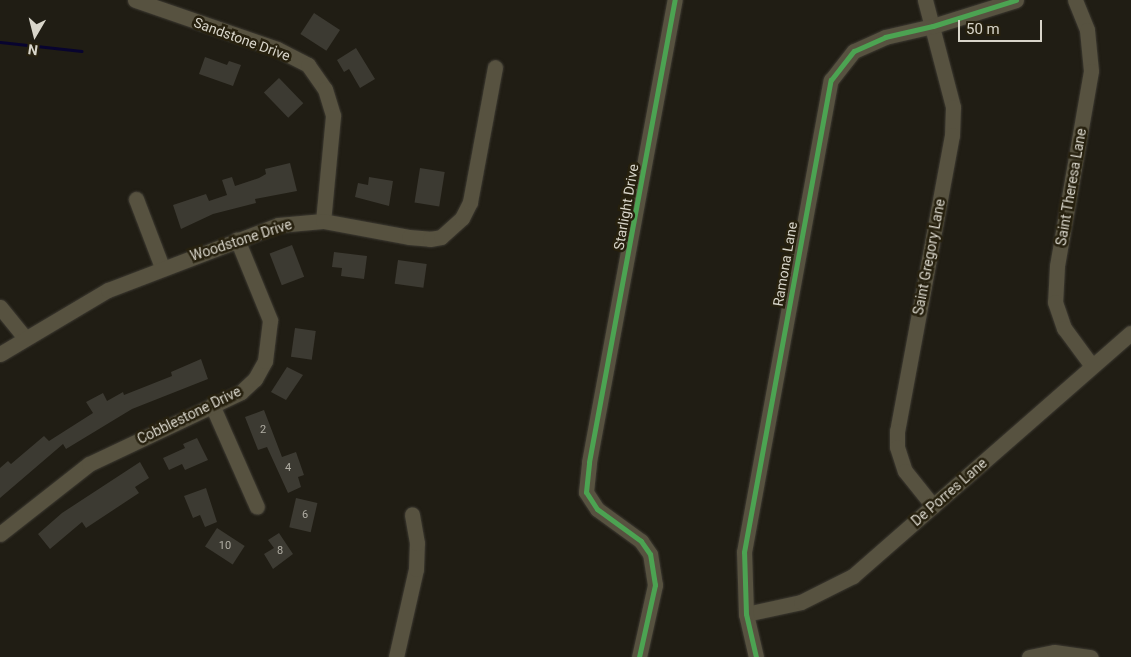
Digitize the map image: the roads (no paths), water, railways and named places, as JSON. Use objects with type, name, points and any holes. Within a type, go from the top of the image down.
[{"type":"street","name":"Sandstone Drive","points":[[135,0],[277,49],[308,65],[325,89],[334,116],[323,221]]},
{"type":"street","name":"Starlight Drive","points":[[639,657],[655,585],[650,554],[641,541],[596,509],[586,492],[589,462],[675,0]]},
{"type":"street","name":"Saint Gregory Lane","points":[[925,0],[952,107],[952,136],[897,431],[897,447],[905,471],[932,506]]},
{"type":"street","name":"Ramona Lane","points":[[756,657],[746,614],[744,552],[832,80],[854,51],[885,37],[933,26],[1016,0]]},
{"type":"street","name":"Saint Theresa Lane","points":[[1074,0],[1087,30],[1091,71],[1057,266],[1055,302],[1064,328],[1092,366]]},
{"type":"street","name":"Woodstone Drive","points":[[0,354],[24,337],[108,290],[162,267],[278,225],[323,221],[430,240],[450,231],[470,202],[495,67]]},
{"type":"street","points":[[136,199],[162,267]]},
{"type":"street","name":"Cobblestone Drive","points":[[0,534],[89,464],[240,392],[255,380],[265,361],[269,342],[270,320],[264,298],[237,239]]},
{"type":"street","points":[[0,307],[24,337]]},
{"type":"street","name":"De Porres Lane","points":[[746,614],[801,602],[829,591],[853,576],[1131,332]]},
{"type":"street","points":[[212,405],[257,508]]},
{"type":"street","points":[[396,657],[416,569],[417,543],[412,514]]},
{"type":"street","points":[[1029,657],[1054,652],[1091,657]]},
{"type":"waterway","points":[[0,42],[82,51]]}]
